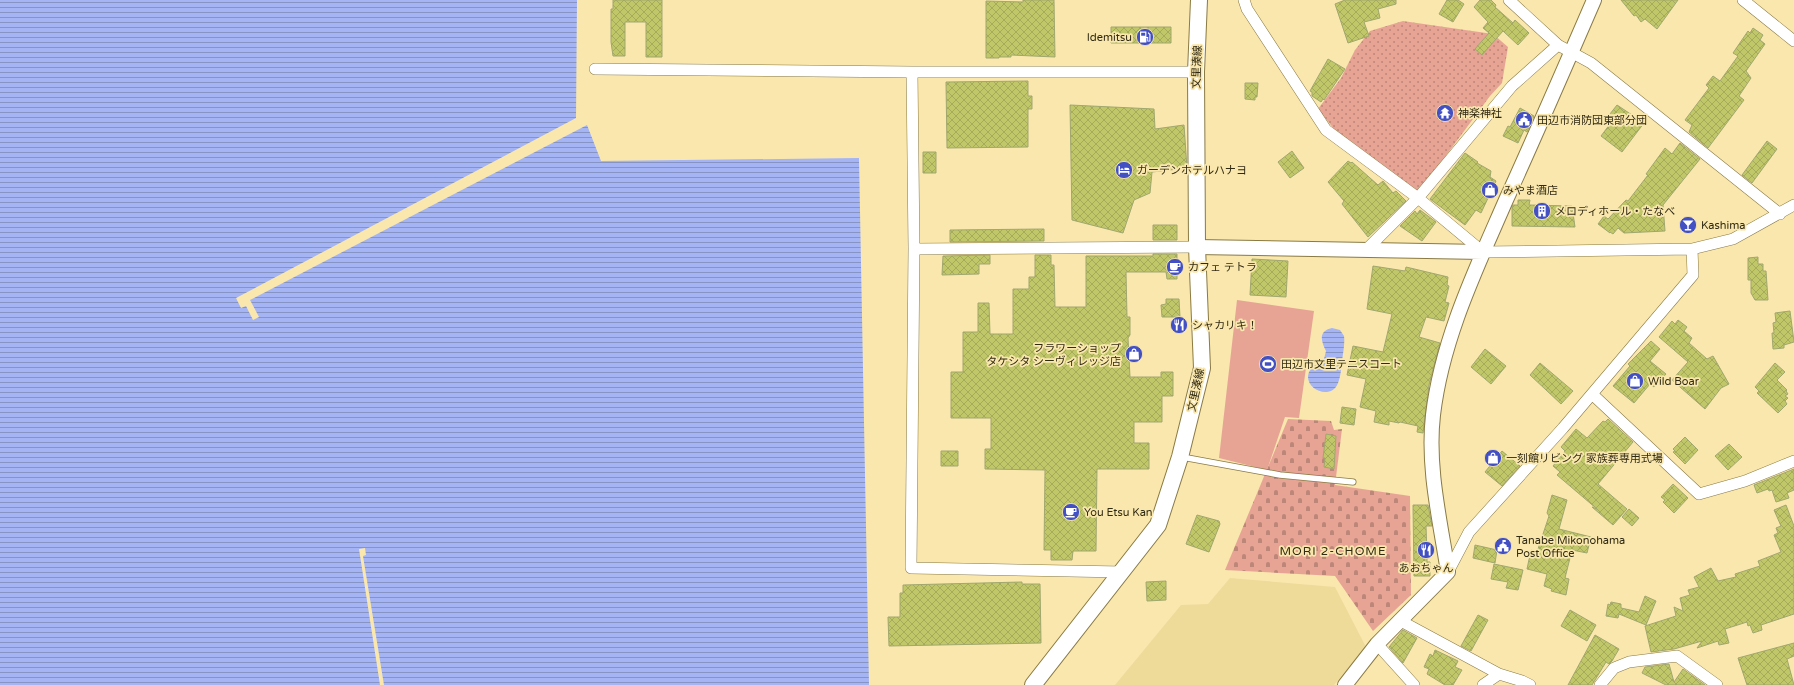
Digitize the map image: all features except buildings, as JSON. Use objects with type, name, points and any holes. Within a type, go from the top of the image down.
[{"type":"main road","name":"文里湊線","points":[[1033,685],[1158,525],[1180,457],[1202,368],[1197,247],[1196,72],[1200,0]]},
{"type":"street","points":[[1244,0],[1247,9],[1308,100],[1326,130],[1418,198],[1483,252]]},
{"type":"street","points":[[1509,0],[1558,45],[1591,62],[1780,214]]},
{"type":"street","points":[[1448,572],[1431,459],[1433,416],[1440,372],[1451,332],[1483,252],[1594,0]]},
{"type":"street","points":[[1743,0],[1794,41]]},
{"type":"street","points":[[1366,250],[1418,198],[1512,86],[1558,45]]},
{"type":"street","points":[[595,69],[912,72],[1196,72]]},
{"type":"street","points":[[912,72],[914,249],[911,568],[1122,572]]},
{"type":"street","points":[[914,249],[1197,247],[1483,252],[1692,249],[1733,239],[1794,205]]},
{"type":"street","points":[[1345,685],[1377,644],[1448,572],[1469,532],[1592,394],[1693,275],[1692,249]]},
{"type":"street","points":[[1592,394],[1699,494],[1745,481],[1794,461]]},
{"type":"street","points":[[1399,620],[1497,680]]},
{"type":"street","points":[[1377,644],[1414,685]]},
{"type":"street","points":[[1600,685],[1614,668],[1629,662],[1677,656],[1717,685]]},
{"type":"street","points":[[1484,685],[1497,680],[1522,680],[1530,685]]},
{"type":"lane","points":[[1180,457],[1280,475],[1353,482]]},
{"type":"shaded area","points":[[1230,578],[1335,587],[1366,647],[1334,685],[1115,685],[1181,605],[1208,604]]},
{"type":"green space","points":[[1403,21],[1493,34],[1508,47],[1502,83],[1490,96],[1419,192],[1334,129],[1318,109],[1341,78],[1355,50],[1370,31]]},
{"type":"green space","name":"田辺市文里テニスコート","points":[[1237,300],[1314,311],[1299,418],[1285,417],[1267,470],[1219,458]]},
{"type":"green space","points":[[1288,419],[1331,421],[1334,430],[1342,429],[1335,485],[1410,496],[1411,595],[1373,631],[1335,576],[1225,570]]},
{"type":"water","points":[[0,0],[577,0],[576,118],[236,298],[241,308],[246,306],[253,320],[259,317],[250,300],[587,125],[601,161],[859,158],[869,685],[384,685],[363,556],[366,555],[365,548],[359,549],[380,685],[0,685]]},
{"type":"water","points":[[1332,328],[1340,330],[1344,336],[1341,372],[1338,383],[1334,389],[1329,392],[1323,392],[1313,387],[1309,382],[1308,377],[1311,368],[1324,359],[1326,351],[1322,337],[1324,331]]},
{"type":"place","name":"Idemitsu","points":[[1145,37]]},
{"type":"place","name":"神楽神社","points":[[1445,113]]},
{"type":"place","name":"田辺市消防団東部分団","points":[[1524,120]]},
{"type":"place","name":"ガーデンホテルハナヨ","points":[[1124,170]]},
{"type":"place","name":"みやま酒店","points":[[1490,190]]},
{"type":"place","name":"メロディホール・たなべ","points":[[1542,211]]},
{"type":"place","name":"Kashima","points":[[1688,225]]},
{"type":"place","name":"カフェ テトラ","points":[[1175,267]]},
{"type":"place","name":"シャカリキ！","points":[[1179,325]]},
{"type":"place","name":"フラワーショップ タケシタ シーヴィレッジ店","points":[[1134,354]]},
{"type":"place","name":"田辺市文里テニスコート","points":[[1268,364]]},
{"type":"place","name":"Wild Boar","points":[[1635,381]]},
{"type":"place","name":"一刻館リビング 家族葬専用式場","points":[[1493,458]]},
{"type":"place","name":"You Etsu Kan","points":[[1071,512]]},
{"type":"place","name":"Tanabe Mikonohama Post Office","points":[[1503,546]]},
{"type":"place","name":"あおちゃん","points":[[1426,550]]},
{"type":"district","name":"MORI 2-CHOME","points":[[1333,551]]}]
